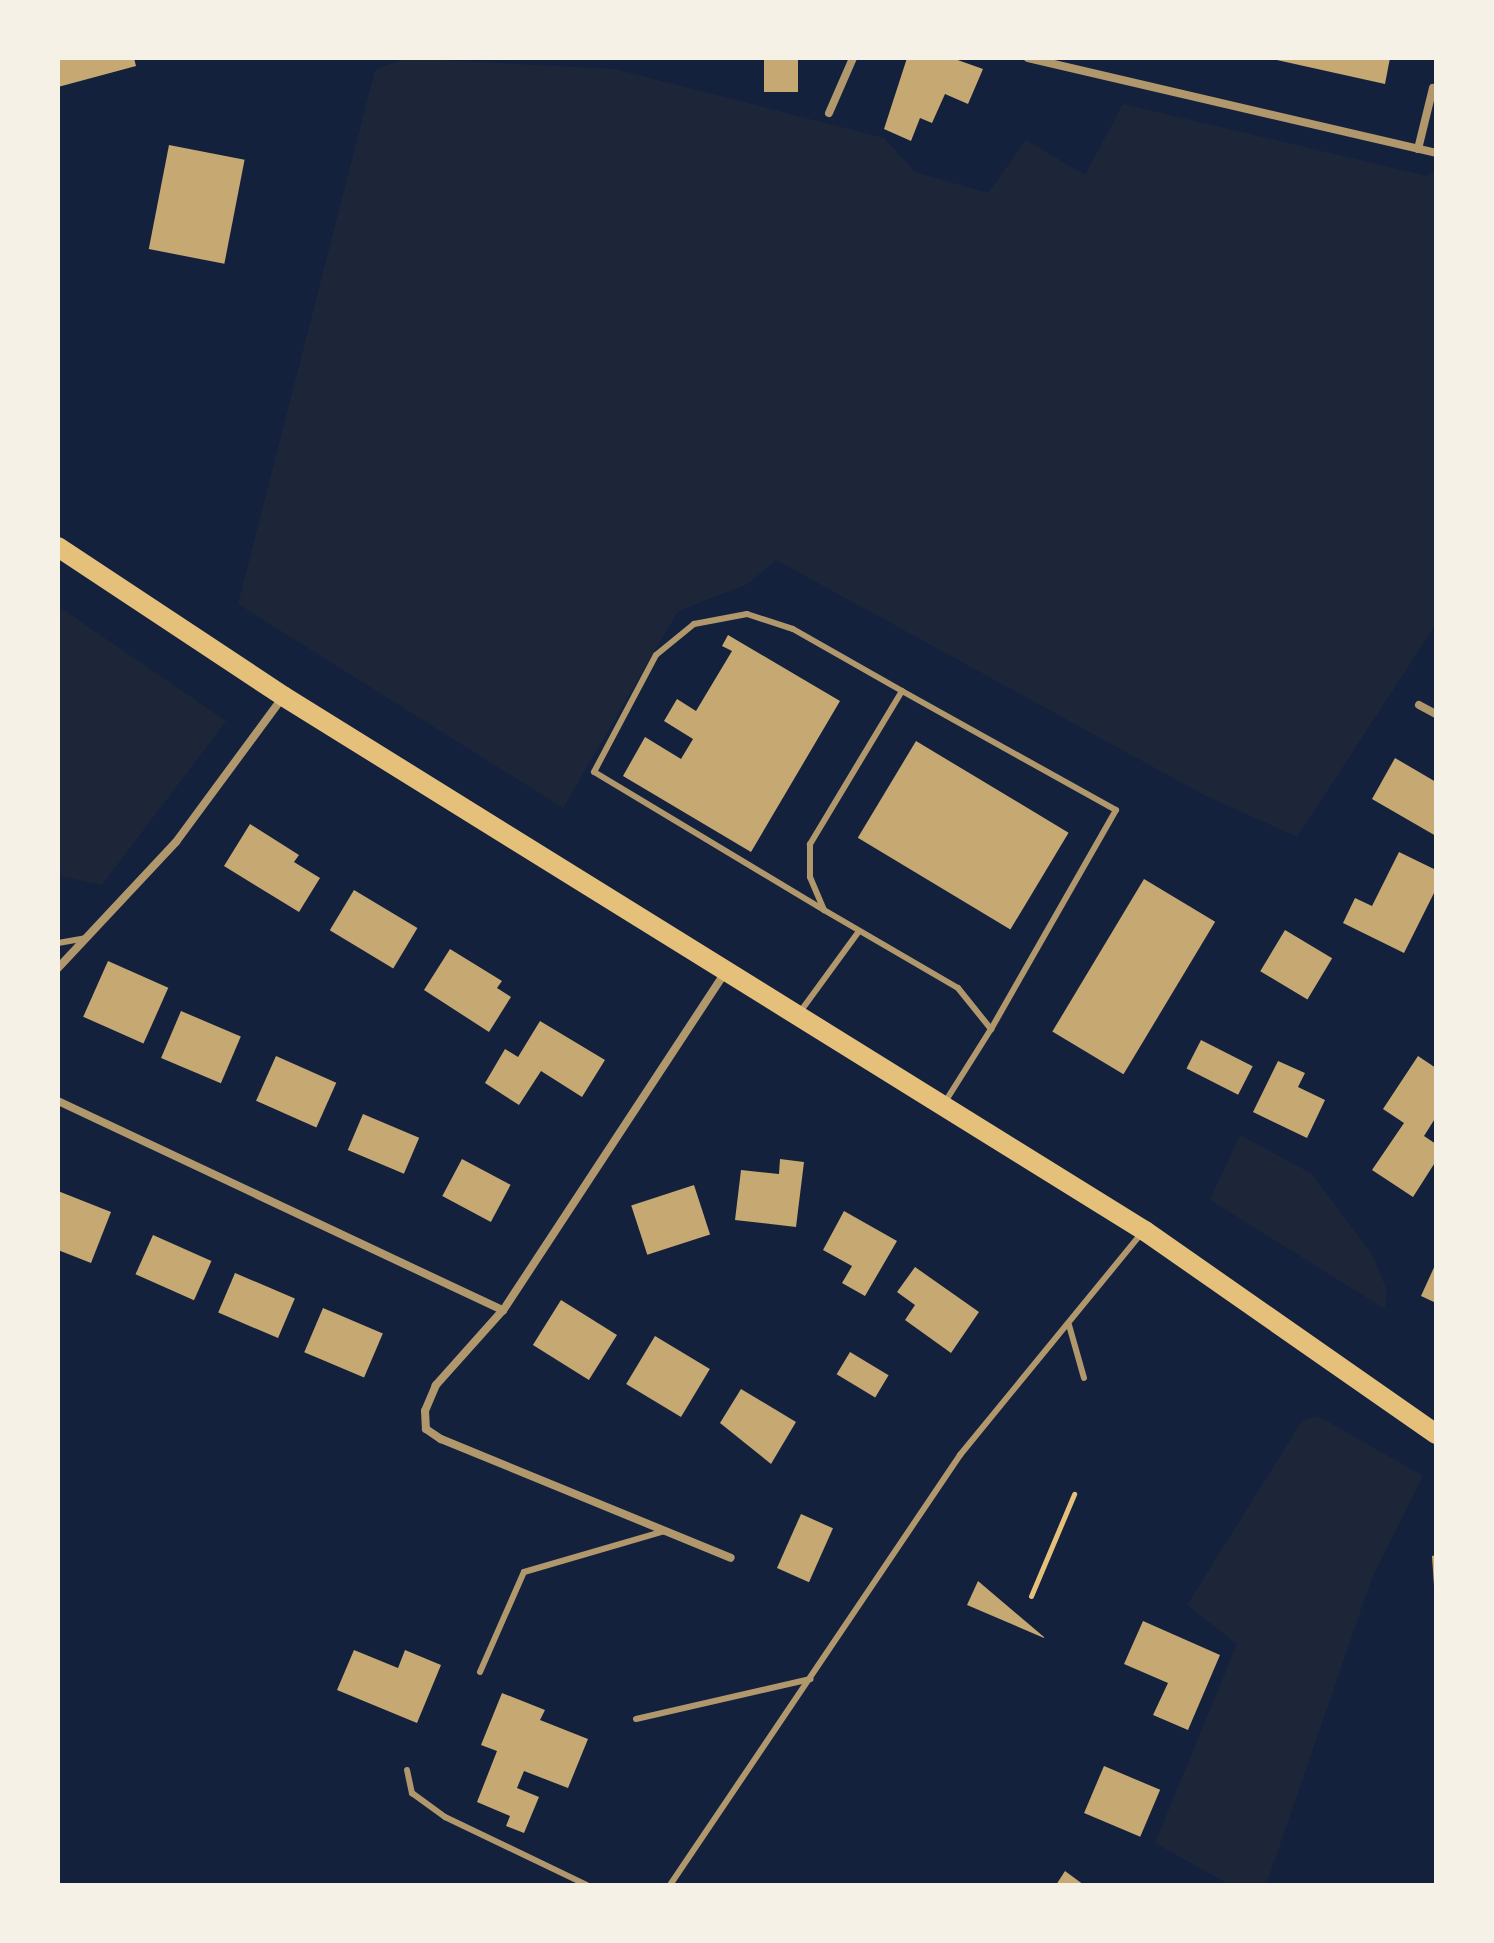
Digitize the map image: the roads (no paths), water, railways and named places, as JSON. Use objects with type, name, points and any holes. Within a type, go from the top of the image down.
[{"type":"main road","points":[[58,547],[283,696],[1145,1231],[1436,1434]]},
{"type":"street","points":[[829,113],[853,58]]},
{"type":"street","points":[[1028,58],[1436,153]]},
{"type":"street","points":[[1418,149],[1433,88]]},
{"type":"street","points":[[58,968],[90,938],[176,842],[283,696]]},
{"type":"street","points":[[1419,705],[1436,714]]},
{"type":"street","points":[[726,970],[503,1310],[436,1385],[426,1429],[731,1558]]},
{"type":"street","points":[[58,1101],[503,1310]]},
{"type":"lane","points":[[943,1105],[991,1029],[1116,810],[793,629],[747,614],[694,624],[656,655],[594,772],[958,988],[991,1029]]},
{"type":"lane","points":[[824,910],[810,877],[810,844],[902,691]]},
{"type":"lane","points":[[798,1015],[859,931]]},
{"type":"lane","points":[[58,943],[90,938]]},
{"type":"lane","points":[[670,1885],[960,1455],[1145,1231]]},
{"type":"lane","points":[[1069,1325],[1084,1378]]},
{"type":"lane","points":[[480,1672],[524,1572],[665,1531]]},
{"type":"lane","points":[[636,1719],[810,1679]]},
{"type":"lane","points":[[407,1770],[412,1793],[445,1817],[587,1885]]}]
